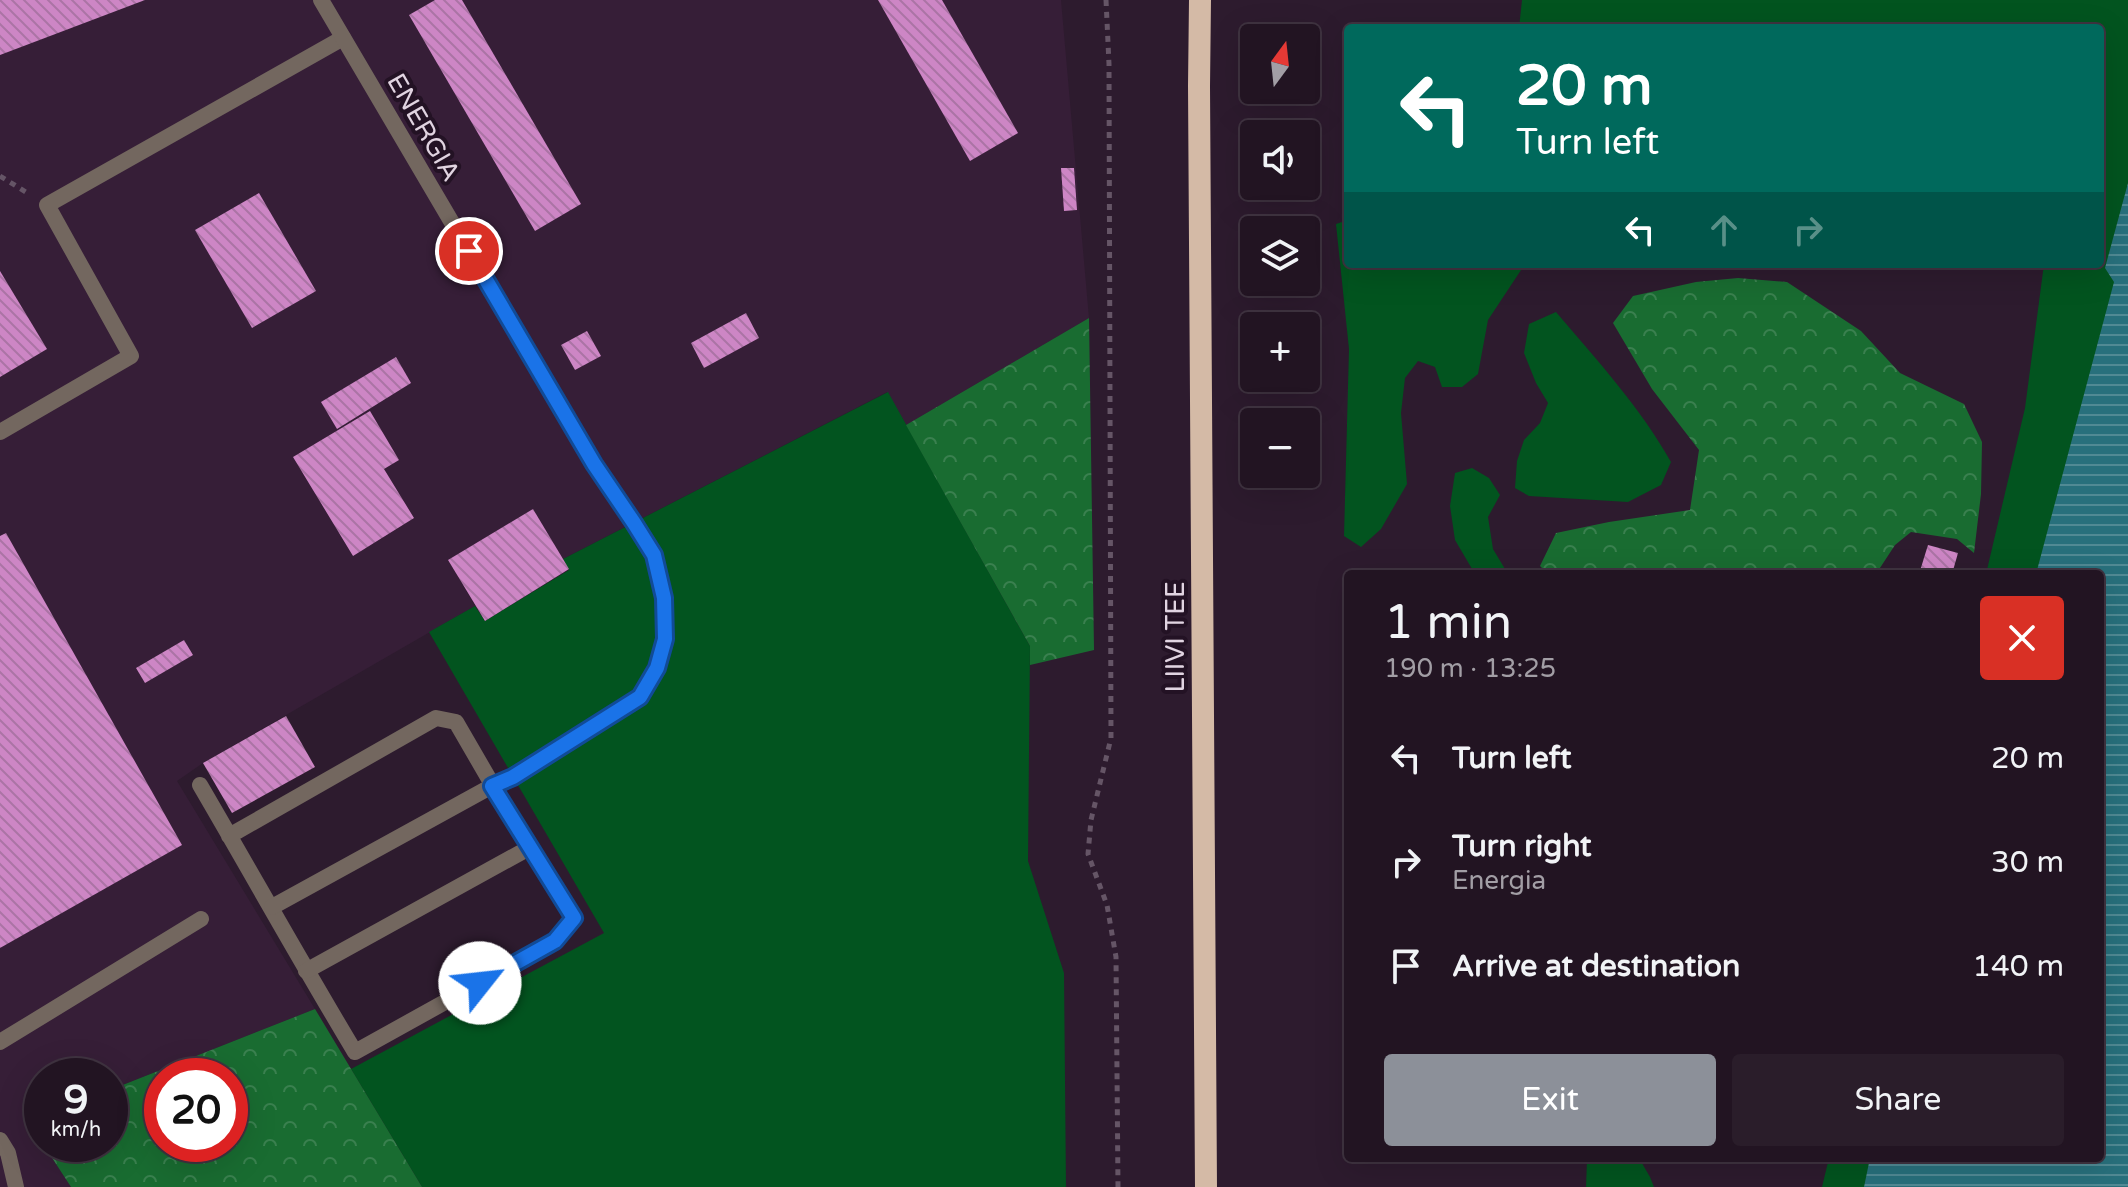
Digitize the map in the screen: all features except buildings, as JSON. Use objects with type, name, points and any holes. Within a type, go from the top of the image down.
[{"type":"highway","name":"LIIVI TEE","points":[[1199,0],[1206,1187]]},
{"type":"street","name":"ENERGIA","points":[[272,907],[513,777],[640,697],[657,668],[665,639],[664,598],[654,555],[594,464],[321,0]]},
{"type":"street","points":[[0,432],[131,356],[47,205],[343,38]]},
{"type":"street","points":[[200,785],[229,836],[272,907],[306,971],[355,1052],[555,941],[574,918],[529,848],[456,722],[436,718],[229,836]]},
{"type":"street","points":[[306,971],[529,848]]},
{"type":"street","points":[[0,1042],[201,919]]},
{"type":"street","points":[[0,1140],[8,1153],[16,1187]]},
{"type":"path","points":[[1106,0],[1109,80],[1111,738],[1091,820],[1088,854],[1107,905],[1116,957],[1118,1187]]},
{"type":"path","points":[[0,176],[47,205]]},
{"type":"shaded area","points":[[0,0],[1061,0],[1089,318],[906,425],[887,392],[563,559],[448,560],[475,606],[177,781],[315,1009],[191,1058],[144,1058],[144,1077],[128,1083],[128,1058],[24,1058],[24,1162],[55,1162],[71,1187],[0,1187]]},
{"type":"green space","points":[[1522,0],[2128,0],[2128,314],[2054,570],[1987,570],[2025,408],[2043,268],[2104,268],[2104,24],[1519,24]]},
{"type":"green space","points":[[1344,221],[1344,268],[1522,268],[1488,320],[1478,374],[1462,387],[1442,387],[1435,367],[1418,361],[1405,378],[1401,413],[1407,484],[1381,529],[1361,547],[1344,536],[1349,349],[1336,224]]},
{"type":"green space","points":[[1738,278],[1787,282],[1861,331],[1900,373],[1964,404],[1982,442],[1981,494],[1974,553],[1957,539],[1911,532],[1895,545],[1879,570],[1544,570],[1540,566],[1556,533],[1690,510],[1699,450],[1652,389],[1613,323],[1633,296],[1696,282]]},
{"type":"green space","points":[[1556,312],[1632,403],[1671,462],[1661,485],[1628,502],[1529,496],[1515,488],[1517,461],[1524,440],[1540,423],[1548,403],[1524,353],[1529,324]]},
{"type":"green space","points":[[1089,318],[1094,650],[1030,665],[1030,646],[906,425]]},
{"type":"green space","points":[[888,392],[1030,646],[1028,861],[1064,973],[1066,1187],[422,1187],[351,1069],[604,933],[429,632],[475,606],[485,621],[569,570],[563,559]]},
{"type":"green space","points":[[1472,468],[1489,478],[1500,495],[1488,517],[1493,549],[1506,570],[1473,570],[1455,540],[1450,506],[1455,473]]},
{"type":"green space","points":[[315,1009],[422,1187],[71,1187],[55,1162],[128,1162],[128,1083],[144,1077],[144,1162],[248,1162],[248,1058],[191,1058]]},
{"type":"green space","points":[[1587,1162],[1641,1162],[1654,1187],[1586,1187]]},
{"type":"green space","points":[[1828,1162],[1883,1162],[1876,1187],[1822,1187]]},
{"type":"water","points":[[2128,183],[2128,1187],[1864,1187],[1869,1162],[2104,1162],[2104,570],[2037,570],[2114,282],[2105,268]]},
{"type":"route","points":[[469,251],[594,464],[654,555],[664,598],[665,639],[657,668],[640,697],[513,777],[492,786],[574,918],[555,941],[480,983]]}]
